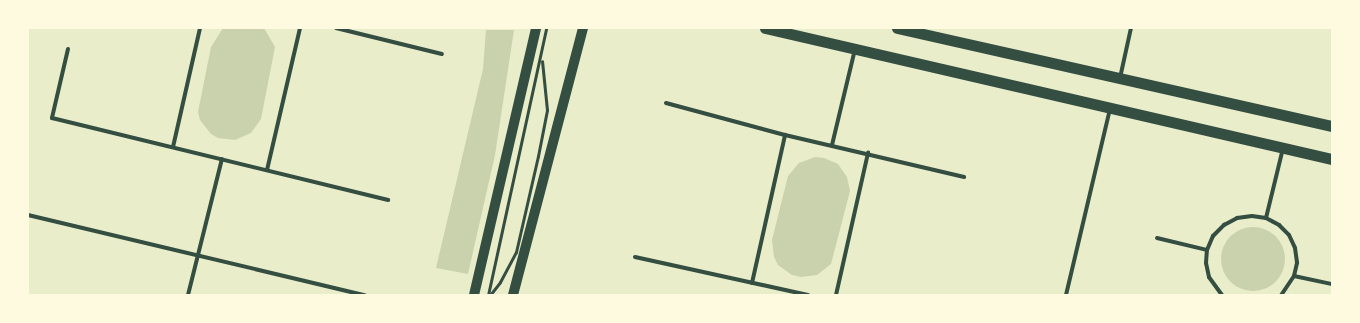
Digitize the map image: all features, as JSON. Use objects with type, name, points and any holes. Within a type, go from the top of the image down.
[{"type":"highway","points":[[765,28],[1110,109],[1332,159]]},
{"type":"highway","points":[[896,28],[1332,126]]},
{"type":"main road","points":[[474,295],[536,28]]},
{"type":"main road","points":[[513,295],[583,28]]},
{"type":"street","points":[[173,147],[200,28]]},
{"type":"street","points":[[267,170],[300,28]]},
{"type":"street","points":[[336,28],[442,54]]},
{"type":"street","points":[[1120,78],[1131,28]]},
{"type":"street","points":[[68,49],[52,118],[388,200]]},
{"type":"street","points":[[832,145],[855,49]]},
{"type":"street","points":[[666,103],[785,135],[868,153],[964,177]]},
{"type":"street","points":[[1066,295],[1110,109]]},
{"type":"street","points":[[752,283],[785,135]]},
{"type":"street","points":[[1266,218],[1283,148]]},
{"type":"street","points":[[836,295],[868,153]]},
{"type":"street","points":[[188,295],[222,159]]},
{"type":"street","points":[[28,215],[365,295]]},
{"type":"street","points":[[1222,295],[1209,276],[1206,263],[1207,250],[1213,236],[1224,225],[1237,218],[1252,216],[1266,218],[1279,225],[1289,235],[1295,248],[1297,262],[1294,276],[1281,295]]},
{"type":"street","points":[[1157,238],[1207,250]]},
{"type":"street","points":[[635,257],[752,283],[786,293],[808,295]]},
{"type":"street","points":[[1294,276],[1332,284]]},
{"type":"lane","points":[[489,295],[541,58],[546,28]]},
{"type":"lane","points":[[489,295],[516,252],[538,156],[547,110],[541,58]]},
{"type":"green space","points":[[223,28],[264,28],[275,47],[261,119],[251,133],[235,140],[218,138],[211,134],[200,120],[198,112],[211,47]]},
{"type":"green space","points":[[486,30],[514,30],[495,155],[468,274],[436,268],[483,69]]},
{"type":"green space","points":[[815,157],[824,158],[838,164],[847,177],[850,191],[831,264],[817,275],[801,277],[792,275],[778,265],[774,257],[772,240],[788,176],[799,163]]},
{"type":"green space","points":[[1253,227],[1271,232],[1276,236],[1280,241],[1285,259],[1280,277],[1276,282],[1271,286],[1253,291],[1235,286],[1230,282],[1226,277],[1221,259],[1226,241],[1230,236],[1235,232]]}]
